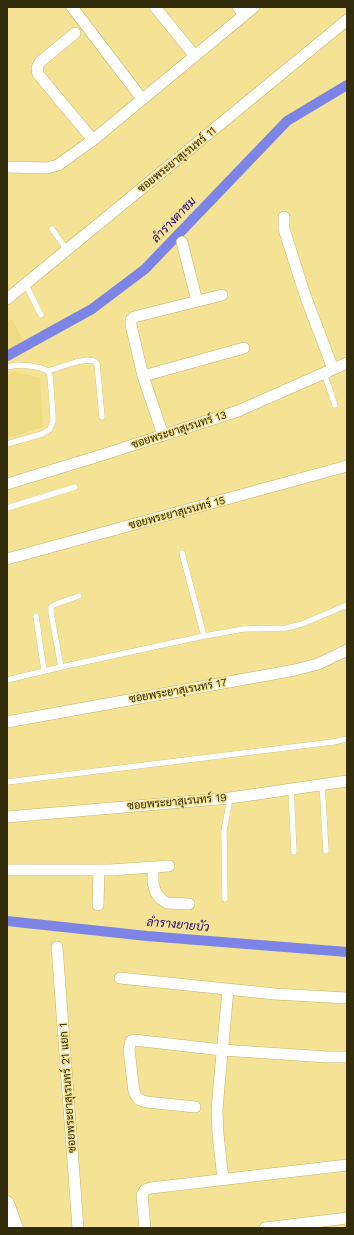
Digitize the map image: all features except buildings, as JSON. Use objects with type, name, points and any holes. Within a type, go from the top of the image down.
[{"type":"street","points":[[72,7],[142,99]]},
{"type":"street","points":[[155,7],[194,56]]},
{"type":"street","points":[[7,167],[47,168],[58,165],[93,140],[194,56],[241,11],[254,7]]},
{"type":"street","name":"ซอยพระยาสุเรนทร์ 11","points":[[7,299],[346,22]]},
{"type":"street","points":[[75,33],[40,62],[37,68],[38,74],[93,140]]},
{"type":"street","points":[[284,217],[284,228],[329,371]]},
{"type":"street","points":[[182,242],[196,301]]},
{"type":"street","points":[[163,435],[143,376],[131,320],[134,317],[222,295]]},
{"type":"street","points":[[143,376],[244,348]]},
{"type":"street","name":"ซอยพระยาสุเรนทร์ 13","points":[[7,484],[238,411],[347,363]]},
{"type":"street","name":"ซอยพระยาสุเรนทร์ 15","points":[[7,560],[347,466]]},
{"type":"street","name":"ซอยพระยาสุเรนทร์ 17","points":[[7,722],[295,670],[318,664],[347,650]]},
{"type":"street","name":"ซอยพระยาสุเรนทร์ 19","points":[[7,817],[230,798],[347,781]]},
{"type":"street","points":[[7,870],[99,870],[169,866]]},
{"type":"street","points":[[153,867],[153,883],[156,893],[161,899],[167,903],[189,904]]},
{"type":"street","points":[[98,905],[99,870]]},
{"type":"street","name":"ซอยพระยาสุเรนทร์ 21 แยก 1","points":[[57,947],[78,1228]]},
{"type":"street","points":[[120,978],[228,990],[347,998]]},
{"type":"street","points":[[223,1179],[217,1111],[228,990]]},
{"type":"street","points":[[195,1107],[147,1102],[140,1100],[137,1097],[134,1092],[129,1049],[131,1041],[134,1040],[222,1050],[347,1057]]},
{"type":"street","points":[[145,1228],[142,1195],[145,1190],[151,1188],[347,1165]]},
{"type":"street","points":[[7,1203],[16,1228]]},
{"type":"street","points":[[265,1228],[347,1218]]},
{"type":"lane","points":[[52,229],[67,250]]},
{"type":"lane","points":[[26,285],[41,315]]},
{"type":"lane","points":[[7,367],[17,365],[31,366],[48,371],[76,362],[87,360],[94,361],[97,364],[102,417]]},
{"type":"lane","points":[[7,444],[42,434],[50,429],[53,422],[53,416],[50,376],[48,371]]},
{"type":"lane","points":[[329,371],[335,405]]},
{"type":"lane","points":[[7,508],[75,486]]},
{"type":"lane","points":[[182,553],[204,636]]},
{"type":"lane","points":[[61,667],[51,613],[52,608],[56,604],[79,596]]},
{"type":"lane","points":[[7,680],[204,636],[244,629],[286,628],[302,624],[347,605]]},
{"type":"lane","points":[[36,616],[44,671]]},
{"type":"lane","points":[[7,782],[325,743],[347,739]]},
{"type":"lane","points":[[322,784],[326,851]]},
{"type":"lane","points":[[291,789],[294,852]]},
{"type":"lane","points":[[225,899],[224,831],[230,798]]},
{"type":"shaded area","points":[[12,319],[24,342],[7,351],[7,322]]},
{"type":"shaded area","points":[[15,372],[40,378],[43,427],[15,436],[7,436],[7,375]]},
{"type":"waterway","name":"ลำรางตาชม","points":[[7,356],[92,309],[145,269],[287,121],[347,85]]},
{"type":"waterway","name":"ลำรางยายบัว","points":[[7,921],[147,936],[347,952]]}]
